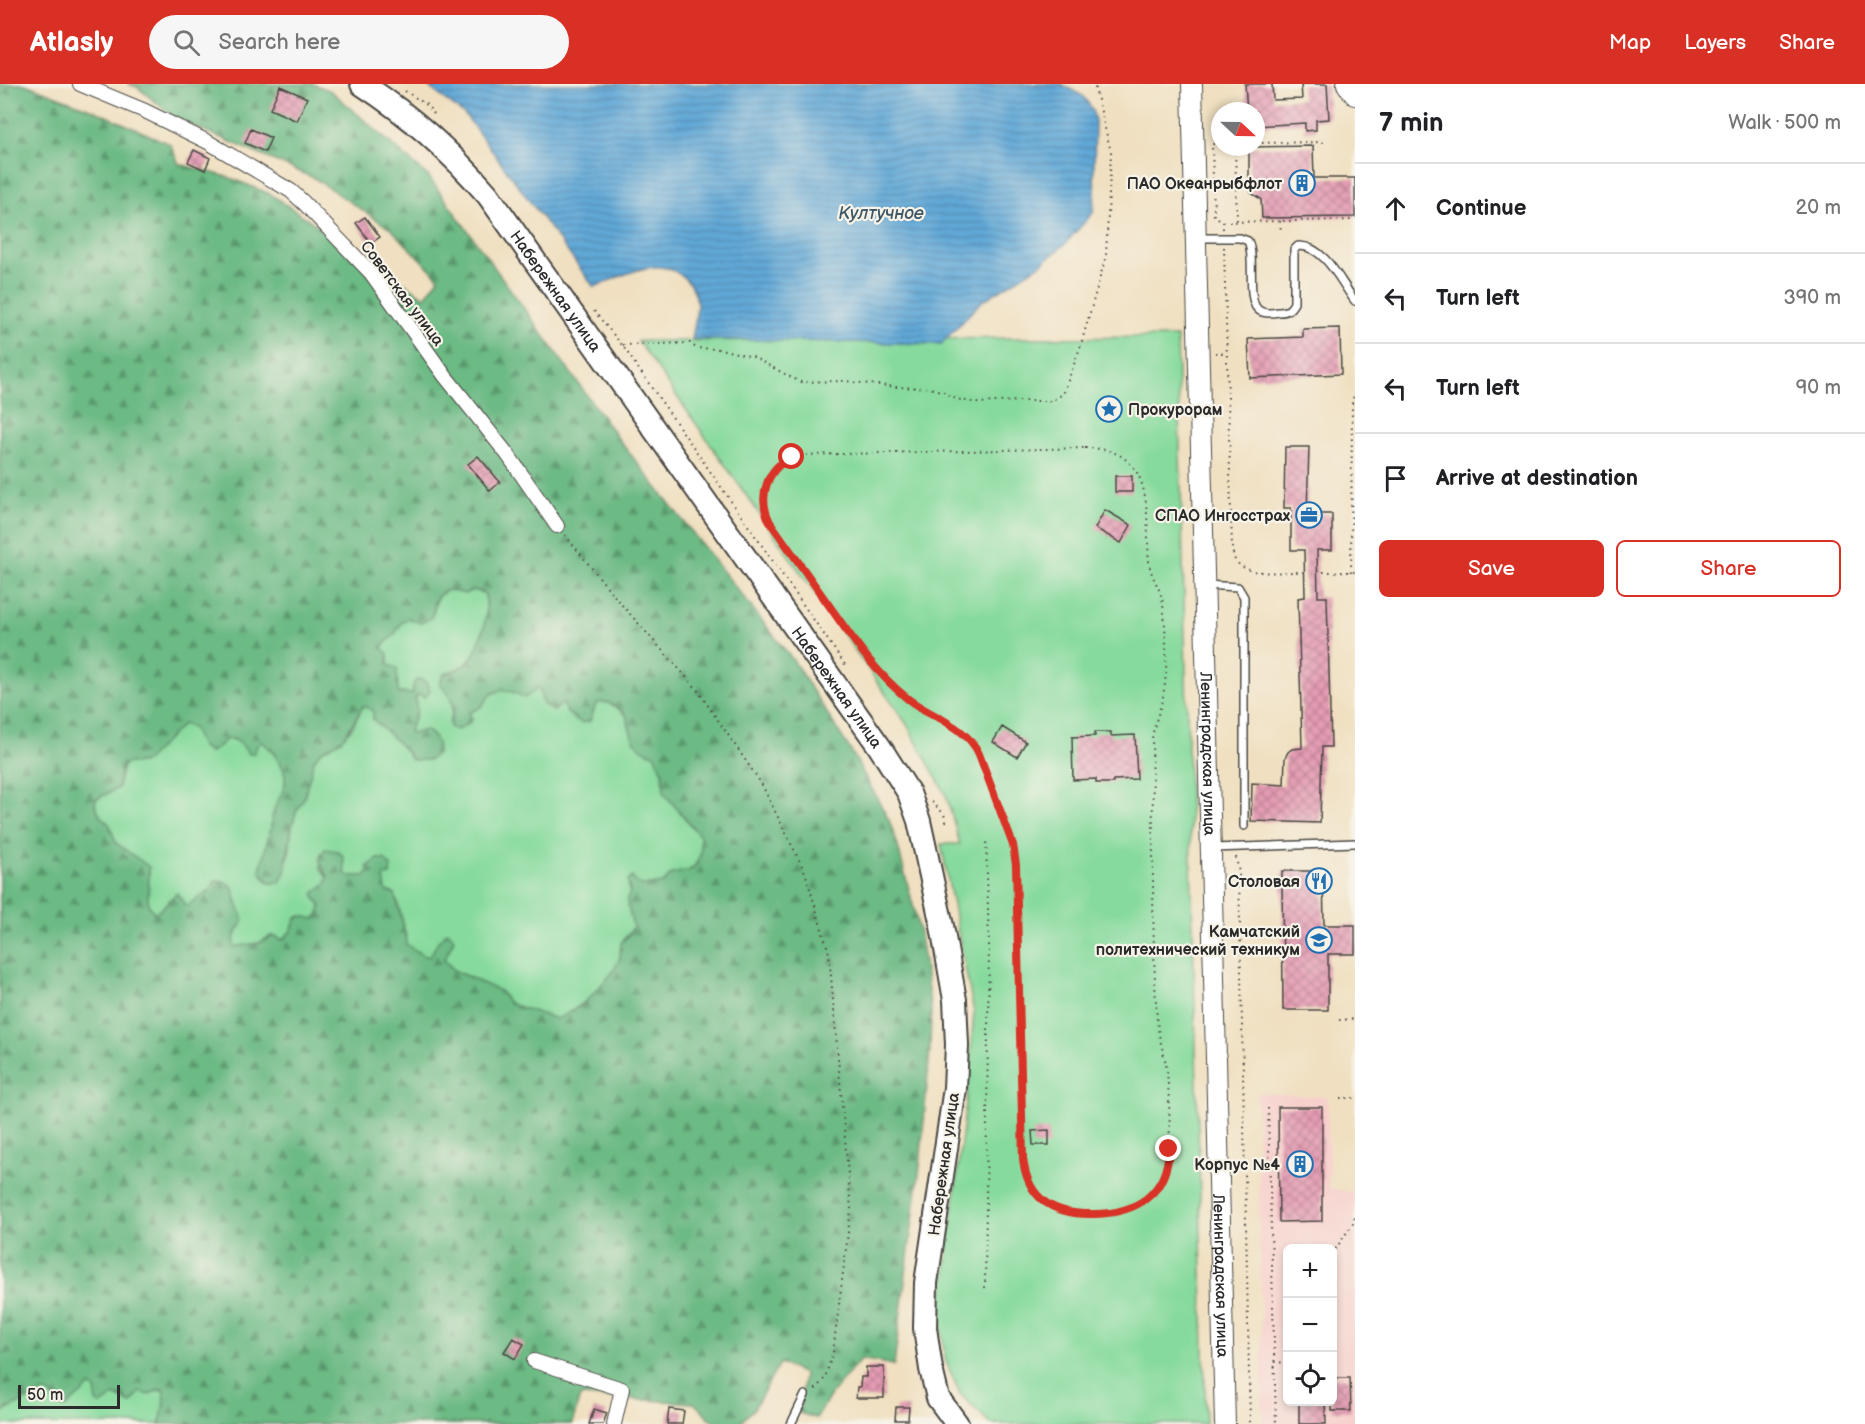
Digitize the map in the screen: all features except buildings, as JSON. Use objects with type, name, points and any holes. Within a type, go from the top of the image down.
[{"type":"main road","name":"Набережная улица","points":[[362,84],[432,138],[488,195],[879,746],[909,793],[923,837],[942,926],[951,971],[957,1022],[955,1088],[925,1298],[926,1342],[938,1398],[957,1424]]},
{"type":"main road","name":"Ленинградская улица","points":[[1192,84],[1225,1424]]},
{"type":"main road","points":[[1347,84],[1355,95]]},
{"type":"main road","points":[[938,1398],[940,1424]]},
{"type":"street","name":"Советская улица","points":[[80,84],[145,111],[208,142],[291,191],[304,203],[371,273],[445,376],[508,455],[557,526]]},
{"type":"street","points":[[534,1361],[622,1389],[614,1424]]},
{"type":"lane","points":[[1196,238],[1245,239],[1250,244],[1253,302],[1260,311],[1286,312],[1291,309],[1294,303],[1294,250],[1298,246],[1310,248],[1330,264],[1355,301]]},
{"type":"lane","points":[[1205,585],[1238,587],[1244,597],[1244,826]]},
{"type":"lane","points":[[1211,848],[1355,843]]},
{"type":"lane","points":[[791,1424],[807,1396]]},
{"type":"path","points":[[622,345],[690,343],[696,348],[720,349],[753,357],[800,382],[844,381],[930,388],[956,399],[977,403],[1058,399],[1063,394],[1080,348],[1106,256],[1111,152],[1094,84]]},
{"type":"path","points":[[1265,143],[1326,142]]},
{"type":"path","points":[[1212,156],[1214,215],[1223,222],[1355,220]]},
{"type":"path","points":[[1235,156],[1237,221]]},
{"type":"path","points":[[1280,221],[1281,232]]},
{"type":"path","points":[[1223,222],[1232,548],[1235,560],[1244,569],[1254,572],[1305,572]]},
{"type":"path","points":[[1212,354],[1227,353]]},
{"type":"path","points":[[1317,572],[1353,572],[1352,402],[1355,392]]},
{"type":"path","points":[[1100,449],[1113,453],[1128,462],[1143,483],[1146,497],[1150,567],[1161,595],[1164,614],[1165,687],[1152,739],[1153,893],[1157,1023],[1166,1068],[1169,1149],[1165,1174],[1158,1187],[1147,1199],[1122,1212],[1083,1214],[1063,1212],[1048,1205],[1035,1193],[1025,1172],[1016,858],[977,750],[968,736],[909,700],[867,659],[770,522],[764,499],[767,482],[774,471],[789,459],[802,455],[1100,449]]},
{"type":"path","points":[[557,526],[621,604],[696,688],[761,783],[805,872],[829,953],[851,1209],[832,1352],[825,1377],[807,1396]]},
{"type":"path","points":[[985,1288],[989,979],[986,838]]},
{"type":"path","points":[[1239,873],[1250,1424]]},
{"type":"path","points":[[1225,936],[1240,936]]},
{"type":"path","points":[[1339,1020],[1355,1019]]},
{"type":"path","points":[[1340,1098],[1355,1098]]},
{"type":"path","points":[[1268,1108],[1276,1424]]},
{"type":"path","points":[[1337,1247],[1354,1222],[1355,1213]]},
{"type":"path","points":[[1274,1362],[1283,1363]]},
{"type":"shaded area","points":[[1257,1093],[1328,1097],[1329,1189],[1355,1192],[1355,1424],[1263,1424]]},
{"type":"green space","points":[[0,84],[25,84],[93,110],[170,144],[179,164],[228,177],[270,194],[425,297],[439,278],[392,230],[314,178],[175,118],[137,87],[128,84],[313,84],[331,91],[429,177],[620,441],[793,660],[851,751],[889,820],[919,929],[931,1010],[920,1166],[894,1365],[861,1359],[832,1393],[816,1418],[799,1413],[804,1374],[780,1363],[755,1407],[739,1424],[716,1424],[694,1403],[580,1396],[572,1424],[160,1424],[165,1398],[163,1389],[149,1395],[140,1392],[131,1403],[115,1395],[101,1405],[97,1403],[95,1390],[90,1386],[65,1408],[57,1405],[51,1393],[43,1392],[0,1413]],"holes":[[[451,590],[465,594],[472,590],[484,592],[486,599],[484,628],[477,648],[468,662],[443,675],[440,684],[452,704],[453,714],[450,727],[457,730],[469,723],[472,718],[469,713],[482,706],[492,694],[501,690],[510,691],[524,698],[539,688],[543,704],[554,711],[563,703],[567,712],[581,723],[590,721],[596,704],[605,702],[613,705],[627,716],[637,745],[654,754],[663,773],[664,793],[700,836],[701,853],[697,864],[691,870],[672,874],[663,883],[644,886],[632,877],[628,881],[630,893],[627,899],[633,926],[621,943],[620,959],[612,973],[583,1005],[557,1019],[510,1004],[500,991],[455,971],[444,960],[454,939],[448,932],[439,940],[430,956],[424,956],[406,944],[395,894],[386,891],[384,876],[390,875],[391,866],[384,859],[378,859],[367,867],[369,871],[365,876],[349,876],[345,873],[343,856],[337,851],[325,849],[320,860],[328,877],[327,882],[314,893],[321,906],[319,914],[314,919],[301,916],[296,919],[291,931],[283,940],[273,936],[259,943],[233,947],[235,935],[243,921],[232,886],[224,882],[215,881],[210,890],[186,906],[177,893],[154,913],[148,904],[149,867],[116,843],[109,824],[101,817],[95,805],[96,799],[118,788],[120,772],[124,766],[146,761],[183,724],[193,728],[201,746],[208,752],[230,738],[249,754],[254,753],[261,742],[266,745],[278,759],[283,770],[285,786],[275,806],[260,871],[270,883],[280,882],[285,872],[292,826],[296,812],[304,798],[314,760],[320,752],[341,740],[363,706],[373,710],[373,719],[399,743],[412,760],[429,760],[438,753],[436,740],[429,733],[425,730],[411,734],[409,731],[417,711],[415,698],[418,695],[425,697],[430,691],[426,682],[419,679],[415,682],[413,694],[398,693],[397,668],[388,665],[388,654],[381,647],[408,618],[421,623],[431,618],[436,600],[441,593]]]},
{"type":"green space","points":[[1177,337],[1206,1424],[991,1424],[960,1394],[945,1359],[940,1316],[968,1086],[974,1012],[941,844],[960,844],[946,795],[906,723],[638,341]]},
{"type":"green space","points":[[451,590],[465,594],[472,590],[484,593],[486,609],[484,629],[473,656],[463,666],[446,673],[440,684],[452,702],[449,723],[457,730],[469,723],[469,712],[481,707],[488,697],[502,690],[515,692],[524,697],[539,688],[543,704],[548,708],[563,702],[567,712],[575,720],[592,716],[596,704],[600,702],[613,705],[627,716],[632,735],[638,745],[654,754],[663,773],[664,793],[700,836],[701,853],[694,867],[686,872],[672,874],[663,883],[644,886],[637,883],[628,887],[633,928],[622,941],[620,958],[616,967],[594,994],[557,1019],[510,1004],[500,991],[455,971],[444,960],[454,939],[445,933],[431,956],[424,956],[406,944],[398,905],[386,892],[378,859],[367,867],[369,871],[365,876],[349,876],[345,873],[343,856],[337,851],[321,853],[321,869],[328,877],[316,899],[321,906],[319,914],[314,919],[301,916],[296,918],[291,931],[283,940],[270,936],[259,943],[233,947],[235,935],[242,925],[232,886],[216,881],[210,890],[186,907],[176,894],[154,913],[148,904],[149,867],[116,843],[109,824],[101,817],[95,805],[96,799],[118,788],[123,765],[127,762],[136,764],[183,724],[193,728],[201,746],[211,752],[226,739],[241,743],[261,742],[268,746],[286,771],[284,792],[272,817],[261,866],[265,879],[276,883],[289,856],[292,826],[296,812],[304,798],[314,760],[320,752],[341,740],[352,728],[363,706],[373,710],[373,719],[399,743],[409,757],[418,733],[411,734],[409,731],[417,711],[415,698],[429,687],[423,680],[413,694],[398,693],[381,647],[408,618],[421,623],[433,613],[438,596]]},
{"type":"green space","points":[[88,1386],[95,1389],[104,1403],[115,1395],[127,1402],[132,1402],[140,1392],[148,1394],[163,1389],[165,1398],[160,1424],[0,1424],[0,1413],[32,1396],[50,1392],[57,1405],[68,1406]]},
{"type":"water","name":"Култучное","points":[[425,84],[1061,84],[1083,96],[1092,109],[1095,121],[1093,213],[1065,244],[1040,265],[981,302],[941,344],[692,339],[697,301],[690,284],[685,279],[666,268],[652,267],[630,272],[594,287],[466,116]]},
{"type":"place","name":"ПАО Океанрыбфлот","points":[[1302,183]]},
{"type":"place","name":"Прокурорам","points":[[1109,409]]},
{"type":"place","name":"СПАО Ингосстрах","points":[[1309,515]]},
{"type":"place","name":"Столовая","points":[[1319,881]]},
{"type":"place","name":"Камчатский политехнический техникум","points":[[1319,940]]},
{"type":"place","name":"Корпус №4","points":[[1300,1164]]},
{"type":"route","points":[[792,457],[779,465],[766,485],[764,506],[770,522],[867,659],[909,700],[968,736],[979,754],[1013,845],[1016,865],[1023,1166],[1031,1186],[1041,1200],[1063,1212],[1074,1214],[1122,1212],[1141,1203],[1158,1187],[1167,1169],[1169,1149]]}]
